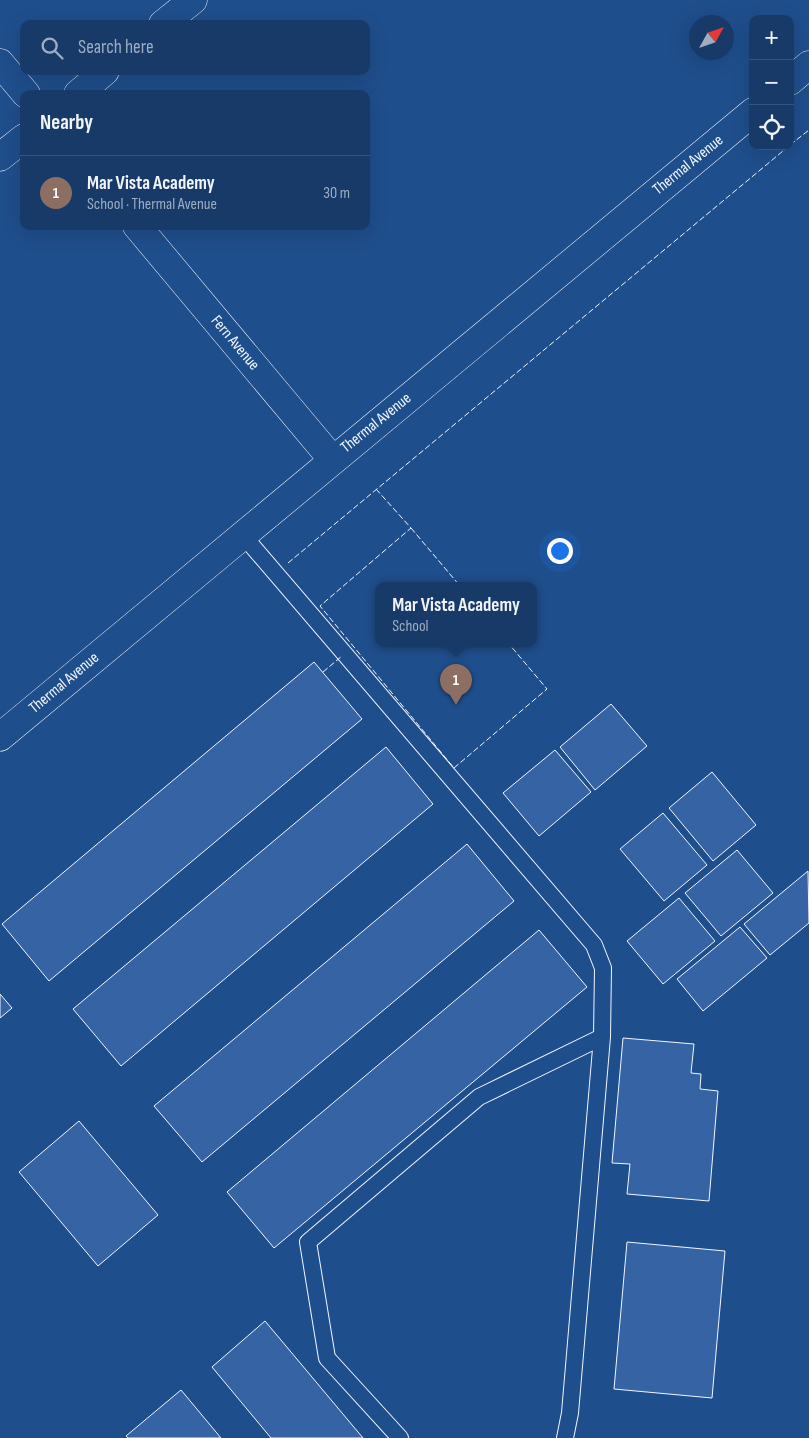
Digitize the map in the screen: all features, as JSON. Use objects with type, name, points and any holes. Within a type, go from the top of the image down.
[{"type":"street","points":[[168,20],[193,0]]},
{"type":"street","points":[[0,63],[23,90]]},
{"type":"street","points":[[794,78],[809,65]]},
{"type":"street","points":[[83,90],[100,75]]},
{"type":"street","name":"Thermal Avenue","points":[[0,737],[332,459],[749,115]]},
{"type":"street","points":[[0,158],[20,141]]},
{"type":"street","name":"Fern Avenue","points":[[140,230],[332,459]]},
{"type":"lane","points":[[242,534],[594,945],[603,968],[602,1037],[570,1413],[565,1438]]},
{"type":"lane","points":[[400,1438],[327,1358],[308,1242],[479,1097],[602,1037]]},
{"type":"building","points":[[314,662],[362,719],[49,981],[2,924]]},
{"type":"building","points":[[611,704],[647,746],[595,790],[560,747]]},
{"type":"building","points":[[386,747],[433,804],[121,1066],[73,1009]]},
{"type":"building","points":[[555,750],[591,792],[539,836],[503,793]]},
{"type":"building","points":[[712,772],[756,825],[713,861],[669,808]]},
{"type":"building","points":[[663,813],[707,865],[664,901],[620,849]]},
{"type":"building","points":[[467,844],[514,901],[202,1162],[154,1106]]},
{"type":"building","points":[[737,850],[773,893],[721,936],[685,893]]},
{"type":"building","points":[[808,871],[809,923],[770,955],[744,924]]},
{"type":"building","points":[[679,898],[715,941],[663,984],[627,941]]},
{"type":"building","points":[[740,927],[767,958],[703,1011],[677,979]]},
{"type":"building","points":[[539,930],[587,987],[274,1248],[227,1192]]},
{"type":"building","points":[[0,994],[12,1008],[0,1018]]},
{"type":"building","points":[[623,1038],[694,1044],[691,1073],[701,1074],[700,1089],[718,1091],[709,1201],[627,1194],[630,1164],[612,1163]]},
{"type":"building","points":[[79,1121],[158,1215],[98,1266],[19,1172]]},
{"type":"building","points":[[627,1242],[725,1251],[712,1398],[614,1389]]},
{"type":"building","points":[[265,1321],[363,1438],[271,1438],[212,1367]]},
{"type":"building","points":[[181,1390],[221,1438],[128,1438],[126,1436]]},
{"type":"fence","points":[[794,142],[809,130]]},
{"type":"fence","points":[[288,563],[784,150]]},
{"type":"fence","points":[[376,489],[411,528],[320,606],[454,768],[547,689],[512,647]]},
{"type":"fence","points":[[411,528],[457,582]]},
{"type":"fence","points":[[323,672],[342,656]]},
{"type":"place","name":"Mar Vista Academy","points":[[456,705]]}]
